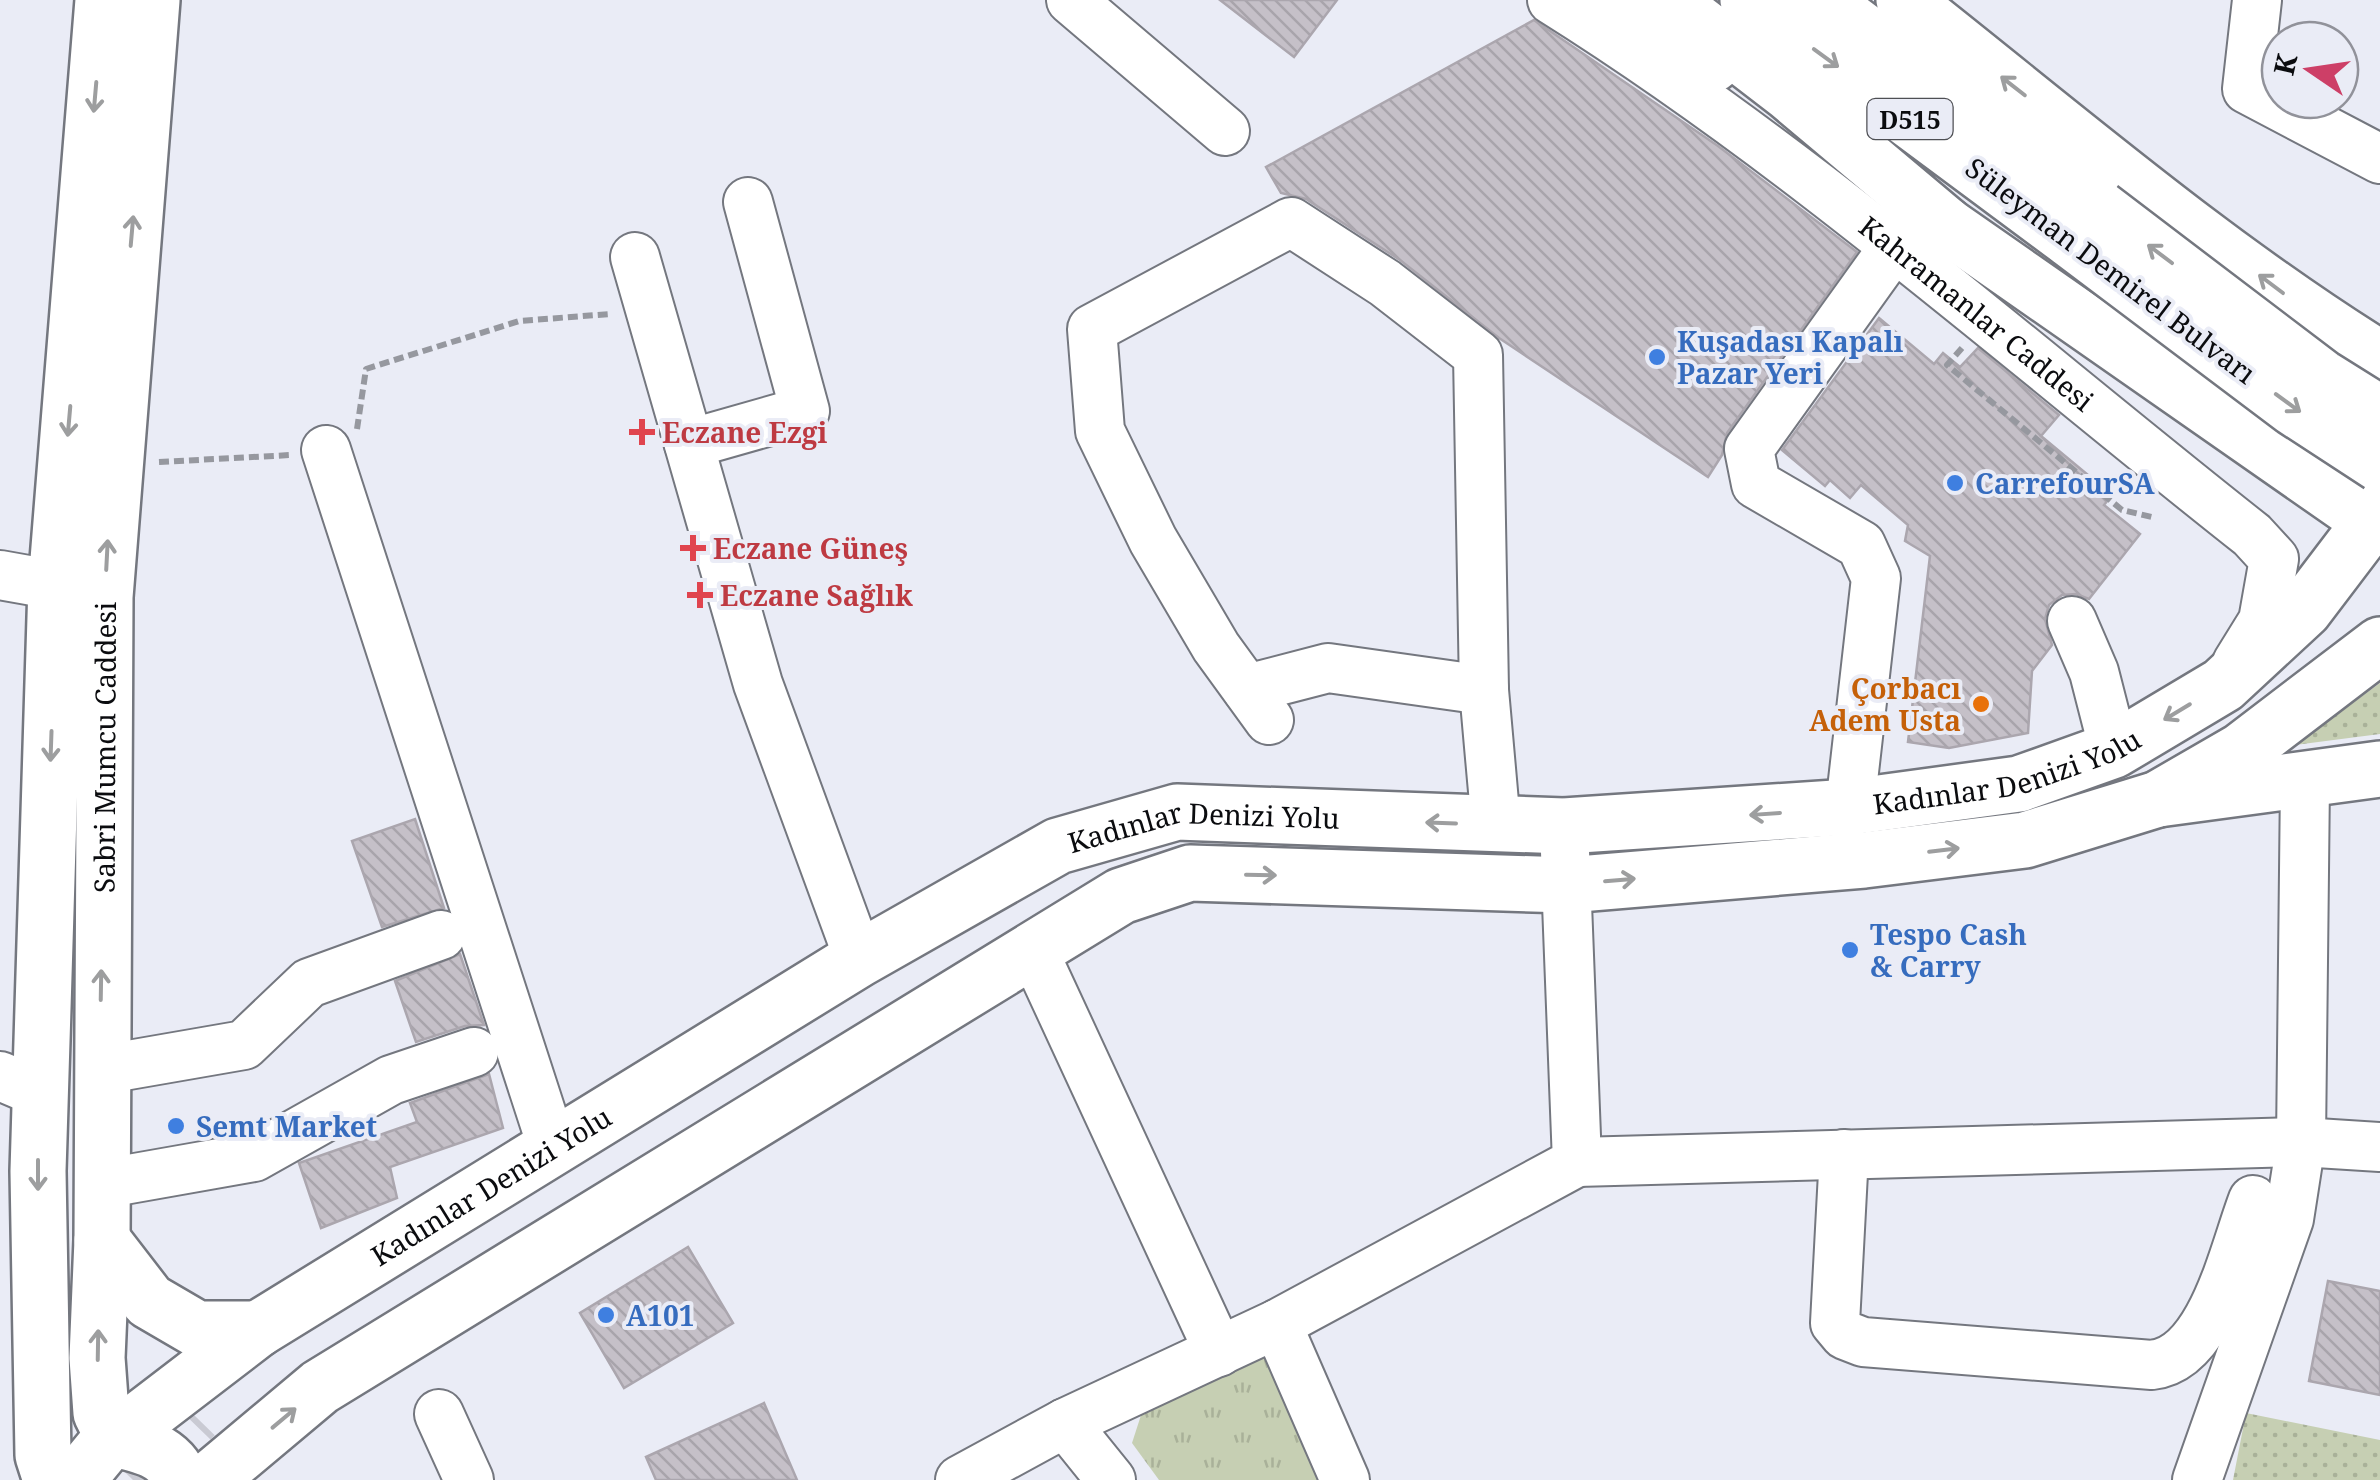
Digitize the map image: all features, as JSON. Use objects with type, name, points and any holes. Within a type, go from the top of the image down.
[{"type":"main road","name":"Sabri Mumcu Caddesi","points":[[51,1480],[43,1455],[40,1358],[20,1085],[103,0]]},
{"type":"main road","name":"Sabri Mumcu Caddesi","points":[[114,1439],[101,1413],[97,1358],[102,1240],[105,597],[112,463],[152,0]]},
{"type":"main road","points":[[1621,0],[2285,464],[2376,520]]},
{"type":"main road","points":[[1668,0],[1789,93],[1946,225]]},
{"type":"main road","name":"Süleyman Demirel Bulvarı","points":[[1748,0],[2380,414]]},
{"type":"main road","name":"Süleyman Demirel Bulvarı","points":[[1822,0],[2294,408],[2380,464]]},
{"type":"main road","points":[[1904,0],[2365,350]]},
{"type":"main road","points":[[2284,628],[2320,556],[2323,516],[2285,464]]},
{"type":"main road","name":"Kadınlar Denizi Yolu","points":[[114,1439],[258,1328],[859,960],[1058,846],[1177,812],[1564,826],[1850,807],[2019,784],[2114,750],[2223,685],[2304,610],[2376,520]]},
{"type":"main road","name":"Kadınlar Denizi Yolu","points":[[206,1443],[320,1388],[1121,896],[1190,873],[1567,884],[1864,860],[2025,840],[2158,799],[2241,751],[2380,645]]},
{"type":"main road","points":[[2158,799],[2380,769]]},
{"type":"main road","points":[[206,1443],[260,1361],[1015,898],[1177,812]]},
{"type":"main road","points":[[206,1443],[266,1384],[318,1350],[566,1207],[952,970],[1112,884],[1190,873]]},
{"type":"main road","points":[[102,1240],[149,1301],[197,1329],[258,1328]]},
{"type":"main road","points":[[76,1480],[114,1439],[155,1450],[168,1459],[182,1480]]},
{"type":"street","points":[[1070,0],[1224,131]]},
{"type":"street","name":"Kahramanlar Caddesi","points":[[1552,0],[1623,45],[1896,244],[2252,535],[2274,559],[2264,621],[2223,685]]},
{"type":"street","points":[[2257,0],[2246,89],[2380,159]]},
{"type":"street","points":[[689,444],[805,411],[748,202]]},
{"type":"street","points":[[1484,690],[1328,668],[1258,705],[1152,540],[1100,432],[1092,329],[1291,222],[1385,282],[1478,355],[1484,690],[1496,825]]},
{"type":"street","points":[[1850,807],[1876,578],[1861,544],[1756,484],[1749,449],[1896,244]]},
{"type":"street","points":[[635,257],[758,684],[859,960]]},
{"type":"street","points":[[326,450],[553,1149]]},
{"type":"street","points":[[0,575],[56,585]]},
{"type":"street","points":[[2072,620],[2105,661],[2114,750]]},
{"type":"street","points":[[2197,1480],[2290,1219],[2301,1142],[2306,781]]},
{"type":"street","points":[[1564,826],[1577,1162]]},
{"type":"street","points":[[100,1070],[244,1045],[310,983],[440,936]]},
{"type":"street","points":[[1033,950],[1219,1352]]},
{"type":"street","points":[[101,1184],[254,1157],[391,1080],[474,1052]]},
{"type":"street","points":[[960,1480],[1066,1423],[1277,1324],[1577,1162],[2301,1142],[2380,1147]]},
{"type":"street","points":[[1844,1154],[1835,1323],[1845,1335],[1864,1342],[2152,1365],[2174,1360],[2192,1346],[2205,1326],[2253,1200]]},
{"type":"street","points":[[1277,1324],[1345,1480]]},
{"type":"street","points":[[439,1414],[469,1480]]},
{"type":"street","points":[[1066,1423],[1111,1480]]},
{"type":"path","points":[[112,463],[252,461],[326,450],[356,438],[366,369],[520,321],[651,313]]},
{"type":"path","points":[[1969,340],[1946,364],[2122,510],[2156,518]]},
{"type":"green space","points":[[2380,683],[2380,734],[2295,745]]},
{"type":"green space","points":[[1272,1352],[1331,1480],[1159,1480],[1132,1443],[1143,1409]]},
{"type":"green space","points":[[2246,1413],[2380,1440],[2380,1480],[2233,1480]]},
{"type":"building","points":[[1220,0],[1337,0],[1294,57]]},
{"type":"building","name":"Kuşadası Kapalı Pazar Yeri","points":[[1534,20],[1718,146],[1857,252],[1727,433],[1722,455],[1708,477],[1499,338],[1400,260],[1306,199],[1281,193],[1266,167]]},
{"type":"building","name":"CarrefourSA","points":[[1879,318],[1934,364],[1943,353],[1960,367],[1978,348],[2059,415],[2041,436],[2112,495],[2104,505],[2140,534],[2089,599],[2076,594],[2062,595],[2049,605],[2045,619],[2052,645],[2032,671],[2028,733],[1949,748],[1908,742],[1930,556],[1905,541],[1908,525],[1861,485],[1850,498],[1830,480],[1825,486],[1782,450]]},
{"type":"building","points":[[415,819],[444,908],[382,927],[352,841]]},
{"type":"building","points":[[460,954],[484,1025],[465,1026],[416,1042],[395,981]]},
{"type":"building","points":[[489,1074],[503,1128],[390,1167],[397,1198],[321,1228],[299,1163],[417,1122],[410,1103]]},
{"type":"building","points":[[688,1247],[733,1323],[624,1388],[580,1313]]},
{"type":"building","points":[[2328,1281],[2380,1291],[2380,1395],[2309,1381]]},
{"type":"building","points":[[764,1403],[797,1480],[656,1480],[646,1457]]},
{"type":"tunnel","points":[[133,1480],[195,1416]]},
{"type":"place","name":"Kuşadası Kapalı Pazar Yeri","points":[[1657,357]]},
{"type":"place","name":"Eczane Ezgi","points":[[642,432]]},
{"type":"place","name":"CarrefourSA","points":[[1955,483]]},
{"type":"place","name":"Eczane Güneş","points":[[693,548]]},
{"type":"place","name":"Eczane Sağlık","points":[[700,595]]},
{"type":"place","name":"Çorbacı Adem Usta","points":[[1981,704]]},
{"type":"place","name":"Tespo Cash & Carry","points":[[1850,950]]},
{"type":"place","name":"Semt Market","points":[[176,1126]]},
{"type":"place","name":"A101","points":[[606,1315]]}]
